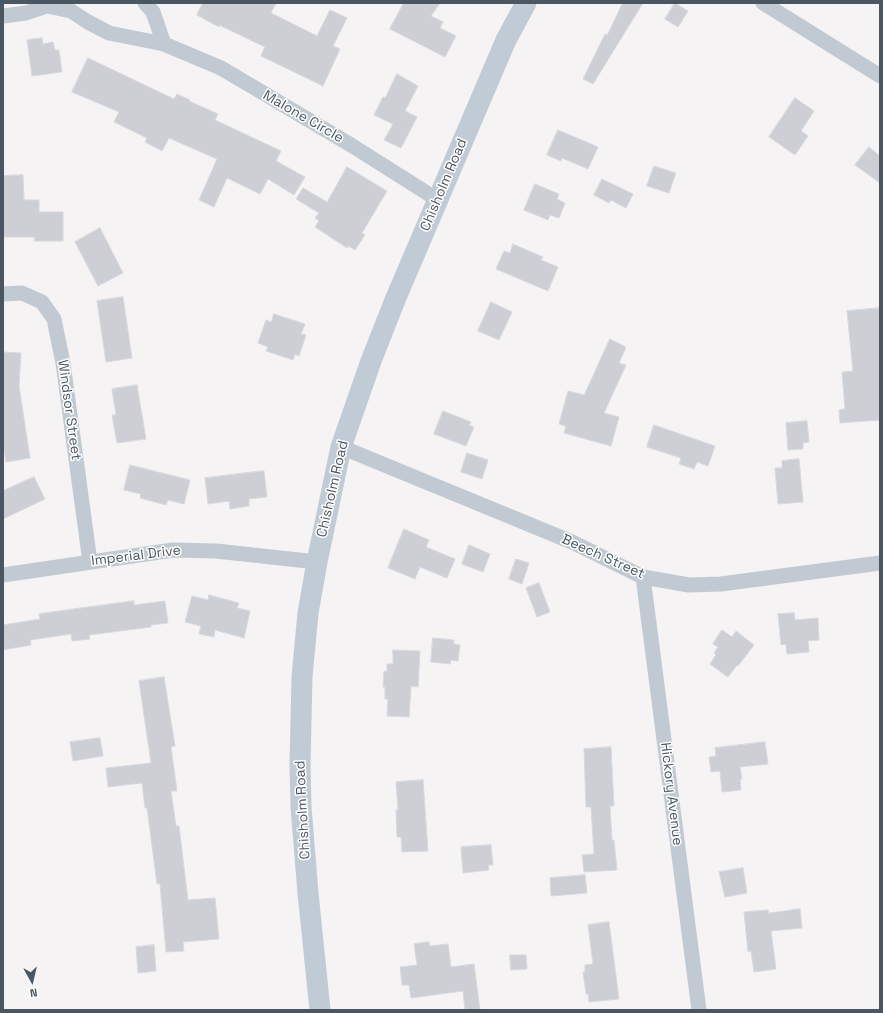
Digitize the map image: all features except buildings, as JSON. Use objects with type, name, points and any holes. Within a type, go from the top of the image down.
[{"type":"main road","name":"Chisholm Road","points":[[320,1010],[308,894],[301,807],[300,764],[302,677],[308,613],[317,562],[341,447],[382,334],[506,40],[526,3]]},
{"type":"street","points":[[145,3],[153,12],[164,44]]},
{"type":"street","points":[[763,3],[880,76]]},
{"type":"street","name":"Malone Circle","points":[[3,16],[26,13],[47,6],[73,7],[88,22],[109,33],[164,44],[221,68],[351,145],[438,200]]},
{"type":"street","name":"Windsor Street","points":[[3,294],[22,293],[42,302],[54,319],[63,363],[90,562]]},
{"type":"street","name":"Beech Street","points":[[341,447],[572,542],[643,577],[689,585],[721,584],[880,563]]},
{"type":"street","name":"Imperial Drive","points":[[3,575],[173,550],[216,551],[317,562]]},
{"type":"street","name":"Hickory Avenue","points":[[643,577],[699,1010]]}]
